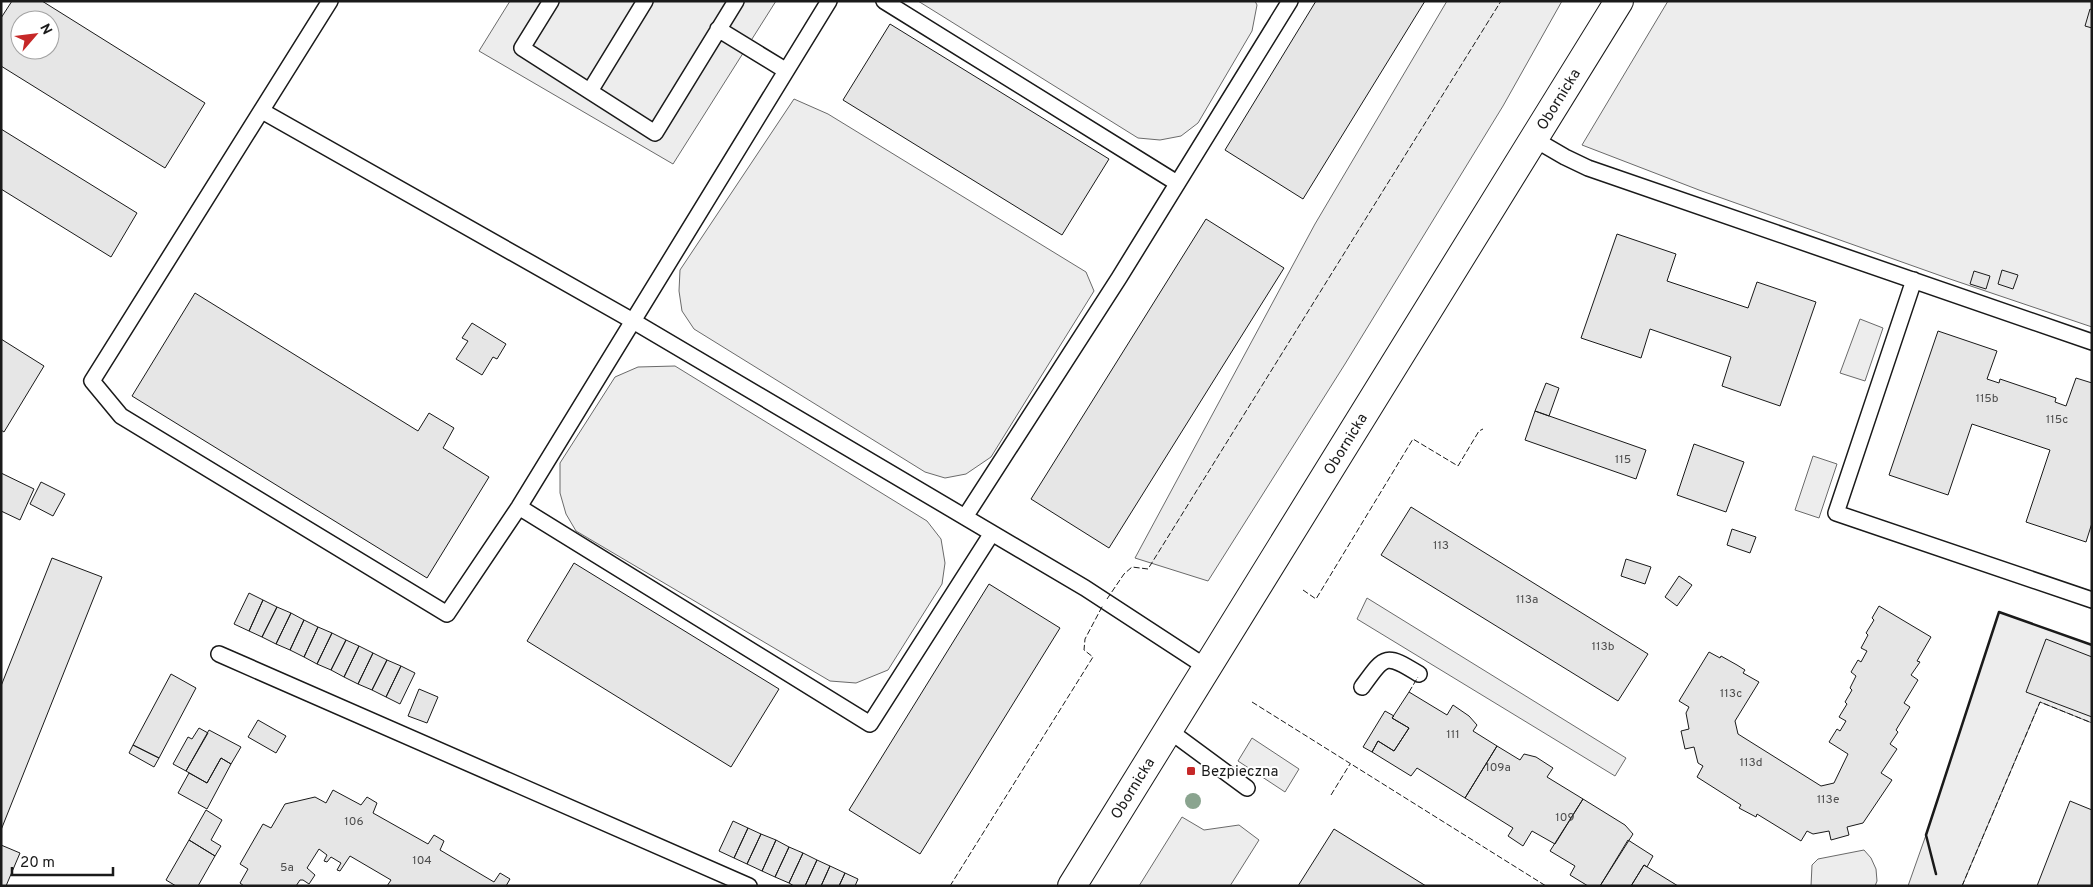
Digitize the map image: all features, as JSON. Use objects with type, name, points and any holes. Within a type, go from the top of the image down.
[{"type":"main road","name":"Obornicka","points":[[1072,886],[1167,729],[1620,1]]},
{"type":"lane","points":[[330,1],[92,381],[121,416],[447,614],[519,506],[829,1]]},
{"type":"lane","points":[[551,1],[522,48],[655,133],[736,1]]},
{"type":"lane","points":[[590,91],[645,1]]},
{"type":"lane","points":[[884,1],[1177,182]]},
{"type":"lane","points":[[964,517],[1119,278],[1290,1]]},
{"type":"lane","points":[[718,29],[786,70]]},
{"type":"lane","points":[[262,111],[633,321],[1085,588],[1206,667]]},
{"type":"lane","points":[[1534,139],[1588,168],[2092,342]]},
{"type":"lane","points":[[1914,280],[1836,513],[2092,600]]},
{"type":"lane","points":[[519,506],[870,724],[992,533]]},
{"type":"lane","points":[[219,654],[749,886]]},
{"type":"lane","points":[[1362,687],[1378,665],[1386,660],[1398,661],[1420,674]]},
{"type":"lane","points":[[1167,729],[1247,788]]},
{"type":"shaded area","points":[[510,1],[776,1],[673,164],[479,51]]},
{"type":"shaded area","points":[[918,1],[1255,1],[1257,5],[1252,31],[1198,123],[1181,136],[1160,140],[1138,138]]},
{"type":"shaded area","points":[[1447,1],[1562,1],[1503,106],[1345,364],[1208,581],[1135,558],[1315,224]]},
{"type":"shaded area","points":[[1668,1],[2092,1],[2092,327],[1699,190],[1582,145]]},
{"type":"shaded area","points":[[794,99],[828,114],[1086,272],[1094,291],[991,457],[966,474],[945,478],[925,472],[694,329],[682,311],[679,291],[680,270]]},
{"type":"shaded area","points":[[1860,319],[1883,328],[1865,381],[1840,373]]},
{"type":"shaded area","points":[[675,366],[927,521],[941,539],[945,563],[942,584],[888,670],[856,683],[830,681],[576,531],[566,514],[560,493],[560,463],[615,377],[638,367]]},
{"type":"shaded area","points":[[1813,456],[1837,464],[1819,518],[1795,510]]},
{"type":"shaded area","points":[[1367,598],[1626,758],[1615,776],[1357,619]]},
{"type":"shaded area","points":[[1999,612],[2092,645],[2092,723],[2040,702],[1962,886],[1908,886],[1926,835]]},
{"type":"shaded area","points":[[1252,738],[1299,769],[1285,792],[1238,761]]},
{"type":"shaded area","points":[[1182,817],[1204,830],[1239,825],[1259,840],[1230,886],[1139,886]]},
{"type":"shaded area","points":[[1864,850],[1871,858],[1876,869],[1877,881],[1875,886],[1811,886],[1812,865],[1818,859]]},
{"type":"building","points":[[12,1],[42,1],[56,10],[10,10],[10,60],[60,60],[60,12],[205,103],[165,168],[1,66],[1,18]]},
{"type":"building","points":[[1316,1],[1425,1],[1303,199],[1225,150]]},
{"type":"building","points":[[2090,9],[2092,10],[2092,28],[2085,26]]},
{"type":"building","points":[[890,24],[1109,159],[1062,235],[843,100]]},
{"type":"building","points":[[1,129],[137,213],[111,257],[1,189]]},
{"type":"building","points":[[1206,219],[1284,268],[1109,548],[1031,499]]},
{"type":"building","points":[[1617,234],[1676,254],[1667,281],[1748,308],[1757,282],[1816,302],[1780,406],[1722,386],[1731,357],[1650,329],[1641,358],[1581,338]]},
{"type":"building","points":[[2002,270],[2018,275],[2013,289],[1998,284]]},
{"type":"building","points":[[1974,271],[1990,276],[1986,289],[1970,284]]},
{"type":"building","points":[[195,293],[418,431],[429,413],[454,428],[443,448],[489,477],[427,578],[132,396]]},
{"type":"building","points":[[472,323],[506,344],[497,359],[493,357],[482,375],[456,359],[468,341],[462,338]]},
{"type":"building","points":[[1938,331],[1997,351],[1987,379],[1999,383],[2000,379],[2056,398],[2055,402],[2066,406],[2076,378],[2092,383],[2092,523],[2086,542],[2026,522],[2050,450],[1972,424],[1948,495],[1889,475]]},
{"type":"building","points":[[1,339],[44,366],[4,432],[1,430]]},
{"type":"building","points":[[1546,383],[1559,388],[1549,416],[1535,411]]},
{"type":"building","points":[[1535,411],[1646,450],[1636,479],[1525,440]]},
{"type":"building","points":[[1694,444],[1744,462],[1726,512],[1677,495]]},
{"type":"building","points":[[1,473],[34,489],[20,520],[1,511]]},
{"type":"building","points":[[41,482],[65,494],[53,516],[30,504]]},
{"type":"building","points":[[1411,507],[1648,654],[1618,701],[1381,555]]},
{"type":"building","points":[[1732,529],[1756,537],[1750,553],[1727,545]]},
{"type":"building","points":[[52,558],[102,577],[1,830],[1,686]]},
{"type":"building","points":[[1626,559],[1651,567],[1645,584],[1621,576]]},
{"type":"building","points":[[574,563],[779,689],[731,767],[527,641]]},
{"type":"building","points":[[1679,576],[1692,585],[1677,606],[1665,597]]},
{"type":"building","points":[[989,584],[1060,628],[920,854],[849,810]]},
{"type":"building","points":[[249,593],[263,600],[249,631],[234,624]]},
{"type":"building","points":[[263,600],[277,607],[262,637],[249,631]]},
{"type":"building","points":[[1879,606],[1931,637],[1917,661],[1920,662],[1911,675],[1918,680],[1904,703],[1910,707],[1890,744],[1897,749],[1881,773],[1892,780],[1863,823],[1847,827],[1849,835],[1831,840],[1829,831],[1813,834],[1807,831],[1801,841],[1757,814],[1756,817],[1739,808],[1741,805],[1697,777],[1703,766],[1698,763],[1694,747],[1685,749],[1681,731],[1689,729],[1686,713],[1689,707],[1679,701],[1709,652],[1737,665],[1745,670],[1743,673],[1759,682],[1735,721],[1738,734],[1821,786],[1834,783],[1848,754],[1829,742],[1837,729],[1840,731],[1846,721],[1839,717],[1847,704],[1845,702],[1852,690],[1850,688],[1856,676],[1851,672],[1858,660],[1861,662],[1867,651],[1861,648],[1868,635],[1866,633],[1874,620],[1872,618]]},
{"type":"building","points":[[277,607],[291,613],[276,644],[262,637]]},
{"type":"building","points":[[291,613],[304,620],[290,650],[276,644]]},
{"type":"building","points":[[304,620],[318,627],[304,657],[290,650]]},
{"type":"building","points":[[318,627],[332,633],[317,664],[304,657]]},
{"type":"building","points":[[332,633],[346,640],[331,670],[317,664]]},
{"type":"building","points":[[2046,639],[2092,657],[2092,717],[2026,692]]},
{"type":"building","points":[[346,640],[359,646],[344,677],[331,670]]},
{"type":"building","points":[[359,646],[373,653],[358,684],[344,677]]},
{"type":"building","points":[[373,653],[387,660],[372,690],[358,684]]},
{"type":"building","points":[[387,660],[401,666],[386,697],[372,690]]},
{"type":"building","points":[[401,666],[415,673],[400,704],[386,697]]},
{"type":"building","points":[[171,674],[196,688],[159,758],[133,745]]},
{"type":"building","points":[[419,689],[438,697],[427,723],[408,716]]},
{"type":"building","points":[[1409,692],[1447,715],[1453,705],[1469,716],[1477,725],[1473,731],[1497,746],[1465,798],[1417,768],[1411,776],[1372,752],[1378,741],[1394,751],[1409,728],[1392,718]]},
{"type":"building","points":[[1385,711],[1394,716],[1392,718],[1409,728],[1394,751],[1378,741],[1372,752],[1363,747]]},
{"type":"building","points":[[258,720],[286,736],[276,753],[248,737]]},
{"type":"building","points":[[199,728],[208,733],[186,771],[173,764],[188,737],[192,739]]},
{"type":"building","points":[[209,730],[241,747],[231,764],[221,758],[207,783],[186,771]]},
{"type":"building","points":[[133,745],[159,758],[154,767],[129,753]]},
{"type":"building","points":[[1497,746],[1520,760],[1524,754],[1536,757],[1553,768],[1547,777],[1583,799],[1555,844],[1532,831],[1523,846],[1508,836],[1513,828],[1465,798]]},
{"type":"building","points":[[221,758],[231,764],[207,809],[178,793],[189,773],[207,783]]},
{"type":"building","points":[[333,790],[361,805],[367,797],[377,803],[373,813],[428,844],[434,835],[444,841],[440,850],[494,882],[500,873],[510,879],[506,886],[387,886],[391,880],[350,856],[340,871],[337,870],[341,863],[331,857],[327,862],[324,861],[327,855],[319,849],[307,868],[315,875],[309,884],[303,880],[300,880],[296,886],[244,886],[240,883],[248,869],[240,864],[263,824],[271,828],[285,804],[315,797],[326,803]]},
{"type":"building","points":[[1583,799],[1625,825],[1633,834],[1600,886],[1588,886],[1570,875],[1575,866],[1550,851]]},
{"type":"building","points":[[2070,801],[2092,810],[2092,886],[2037,886]]},
{"type":"building","points":[[206,810],[222,820],[211,840],[221,846],[215,856],[189,840]]},
{"type":"building","points":[[733,821],[748,828],[734,858],[719,851]]},
{"type":"building","points":[[748,828],[761,834],[747,864],[734,858]]},
{"type":"building","points":[[1334,829],[1426,886],[1298,886]]},
{"type":"building","points":[[761,834],[776,840],[762,871],[747,864]]},
{"type":"building","points":[[189,840],[215,856],[198,886],[176,886],[166,880]]},
{"type":"building","points":[[776,840],[789,847],[775,877],[762,871]]},
{"type":"building","points":[[1628,840],[1653,856],[1647,867],[1644,865],[1631,886],[1600,886]]},
{"type":"building","points":[[1,845],[20,853],[6,886],[1,886]]},
{"type":"building","points":[[789,847],[803,853],[789,883],[775,877]]},
{"type":"building","points":[[803,853],[817,860],[805,886],[794,886],[789,883]]},
{"type":"building","points":[[817,860],[830,866],[821,886],[805,886]]},
{"type":"building","points":[[1644,865],[1678,886],[1631,886]]},
{"type":"building","points":[[830,866],[845,873],[839,886],[821,886]]},
{"type":"building","points":[[845,873],[858,879],[855,886],[839,886]]},
{"type":"fence","points":[[1107,599],[1124,574],[1132,567],[1148,569],[1501,1]]},
{"type":"fence","points":[[1303,590],[1316,599],[1413,439],[1458,466],[1479,431],[1483,429]]},
{"type":"fence","points":[[950,886],[1093,657],[1084,650],[1085,639],[1103,605]]},
{"type":"fence","points":[[1409,692],[1418,677]]},
{"type":"fence","points":[[1252,702],[1546,886]]},
{"type":"fence","points":[[1962,886],[2040,702],[2092,723]]},
{"type":"fence","points":[[1331,795],[1350,764]]},
{"type":"wall","points":[[1936,874],[1926,835],[1999,612],[2092,645]]},
{"type":"place","name":"Bezpieczna","points":[[1191,771]]}]
